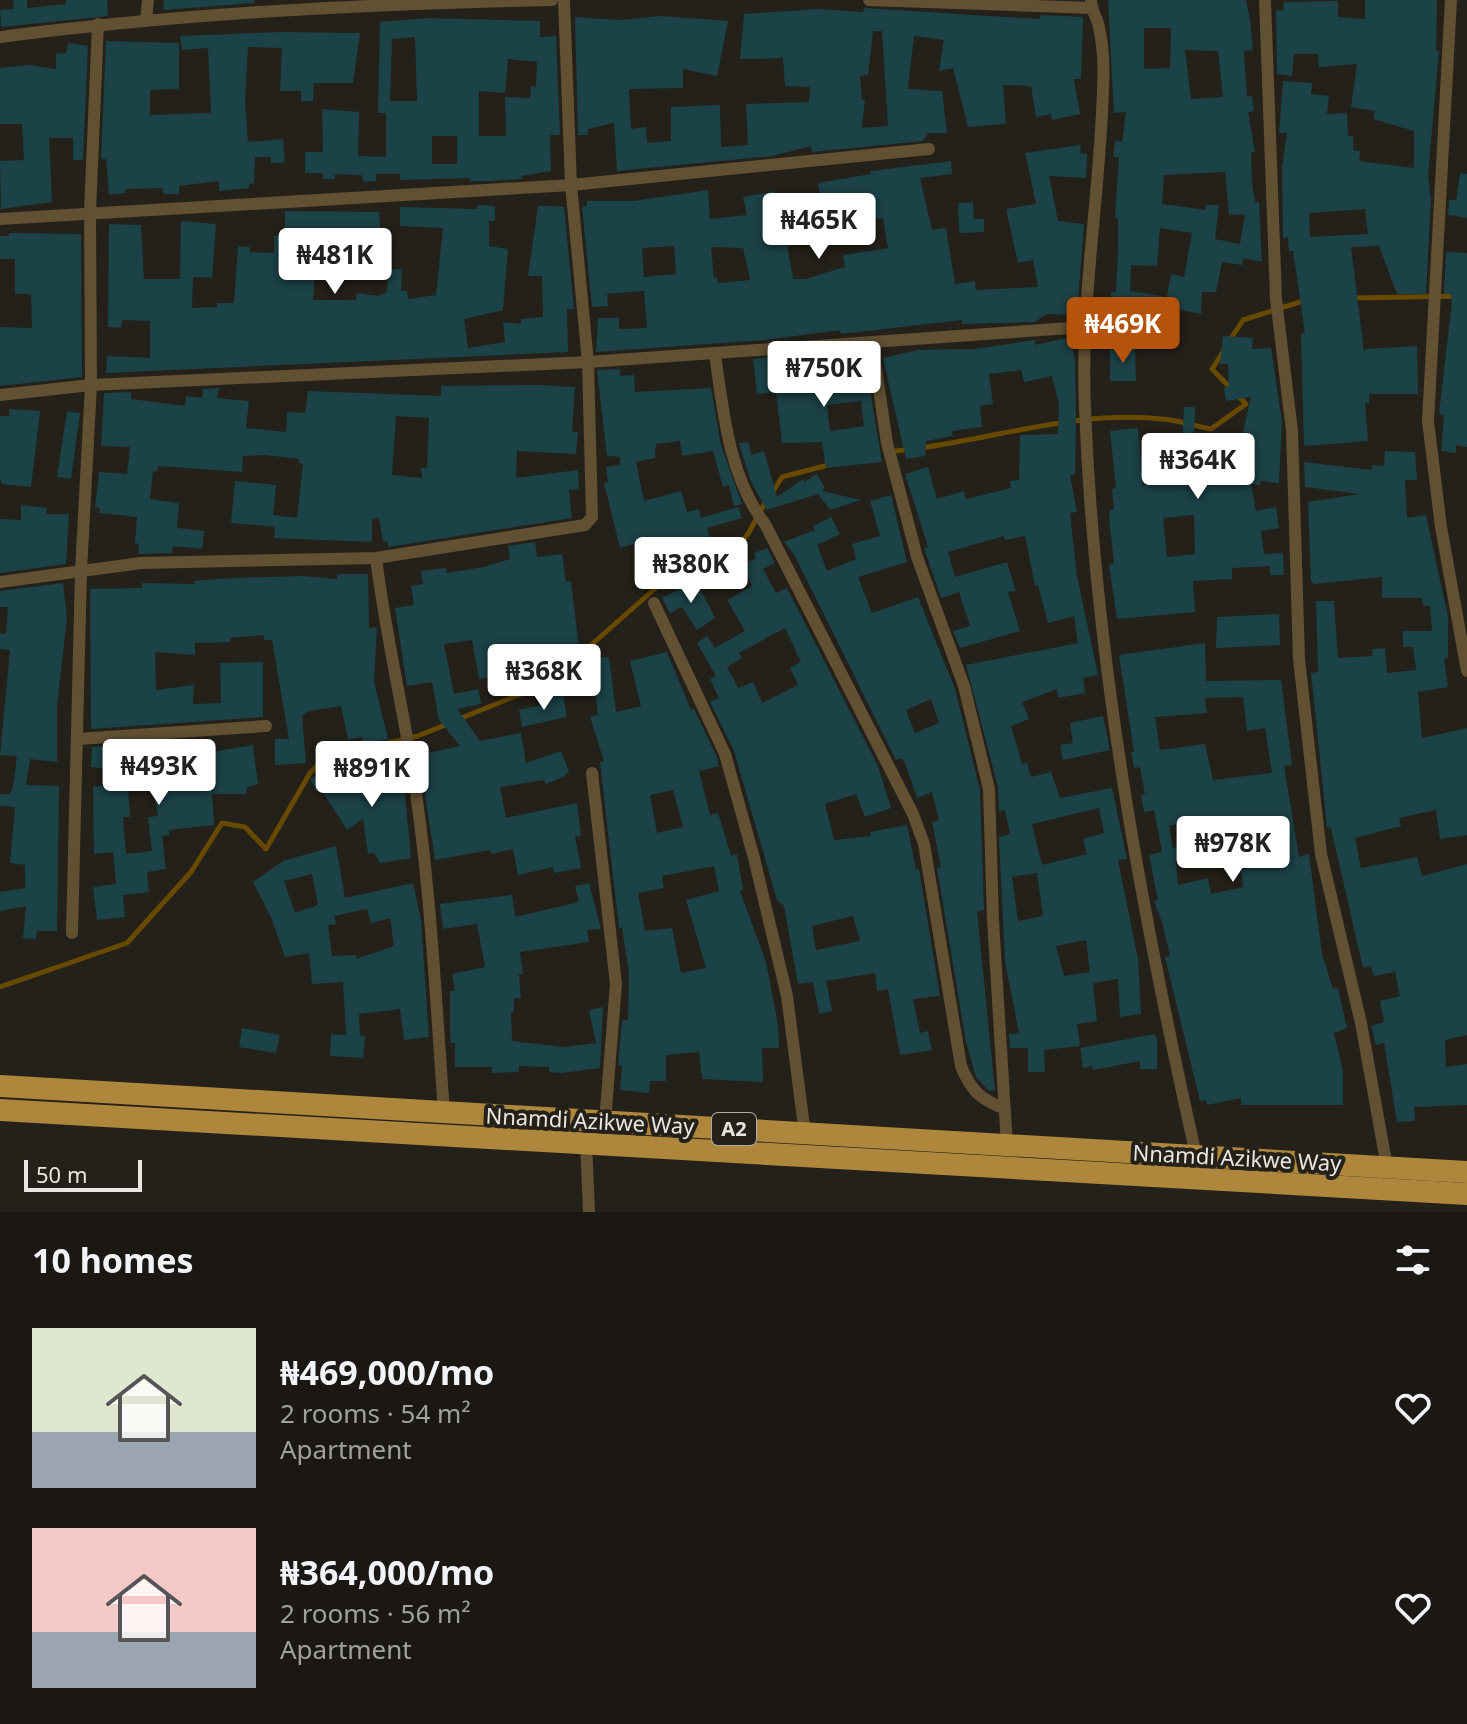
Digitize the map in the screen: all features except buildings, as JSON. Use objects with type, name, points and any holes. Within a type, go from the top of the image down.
[{"type":"highway","name":"Nnamdi Azikwe Way","points":[[0,1086],[1467,1172]]},
{"type":"highway","name":"Nnamdi Azikwe Way","points":[[0,1110],[1467,1194]]},
{"type":"street","points":[[146,21],[148,0]]},
{"type":"street","points":[[0,37],[98,24],[348,3],[552,0]]},
{"type":"street","points":[[0,582],[141,563],[376,558],[585,525],[592,517],[588,362],[571,185],[564,0]]},
{"type":"street","points":[[869,0],[1093,3],[1098,23],[1103,86],[1085,327],[1085,408],[1096,552],[1120,762],[1154,969],[1196,1155]]},
{"type":"street","points":[[1265,0],[1276,299],[1292,431],[1299,659],[1321,854],[1361,1023],[1387,1167]]},
{"type":"street","points":[[1451,0],[1428,421],[1431,460],[1467,671]]},
{"type":"street","points":[[72,933],[81,571],[91,385],[90,212],[98,24]]},
{"type":"street","points":[[0,219],[571,185],[929,149]]},
{"type":"street","points":[[0,395],[91,385],[588,362],[1085,327]]},
{"type":"street","points":[[872,343],[887,443],[917,557],[964,686],[989,789],[1007,1145]]},
{"type":"street","points":[[715,354],[734,455],[750,504],[765,524],[913,814],[924,844],[961,1066],[970,1088],[981,1100],[1005,1109]]},
{"type":"street","points":[[376,558],[386,639],[409,748],[424,863],[444,1112]]},
{"type":"street","points":[[654,603],[725,754],[787,996],[805,1134]]},
{"type":"street","points":[[78,739],[266,726]]},
{"type":"street","points":[[592,773],[616,984],[605,1121]]},
{"type":"street","points":[[586,1142],[589,1212]]},
{"type":"waterway","points":[[1352,298],[1467,296]]},
{"type":"waterway","points":[[1230,340],[1243,320],[1306,300]]},
{"type":"waterway","points":[[921,448],[1101,418],[1168,420],[1211,429],[1246,404],[1212,369],[1223,352]]},
{"type":"waterway","points":[[889,452],[911,449]]},
{"type":"waterway","points":[[772,493],[782,477],[832,464]]},
{"type":"waterway","points":[[459,719],[548,683],[667,578],[722,566],[748,534],[766,501]]},
{"type":"waterway","points":[[0,987],[127,943],[191,872],[222,823],[245,827],[266,849],[310,773],[325,758],[418,736],[450,723]]}]
